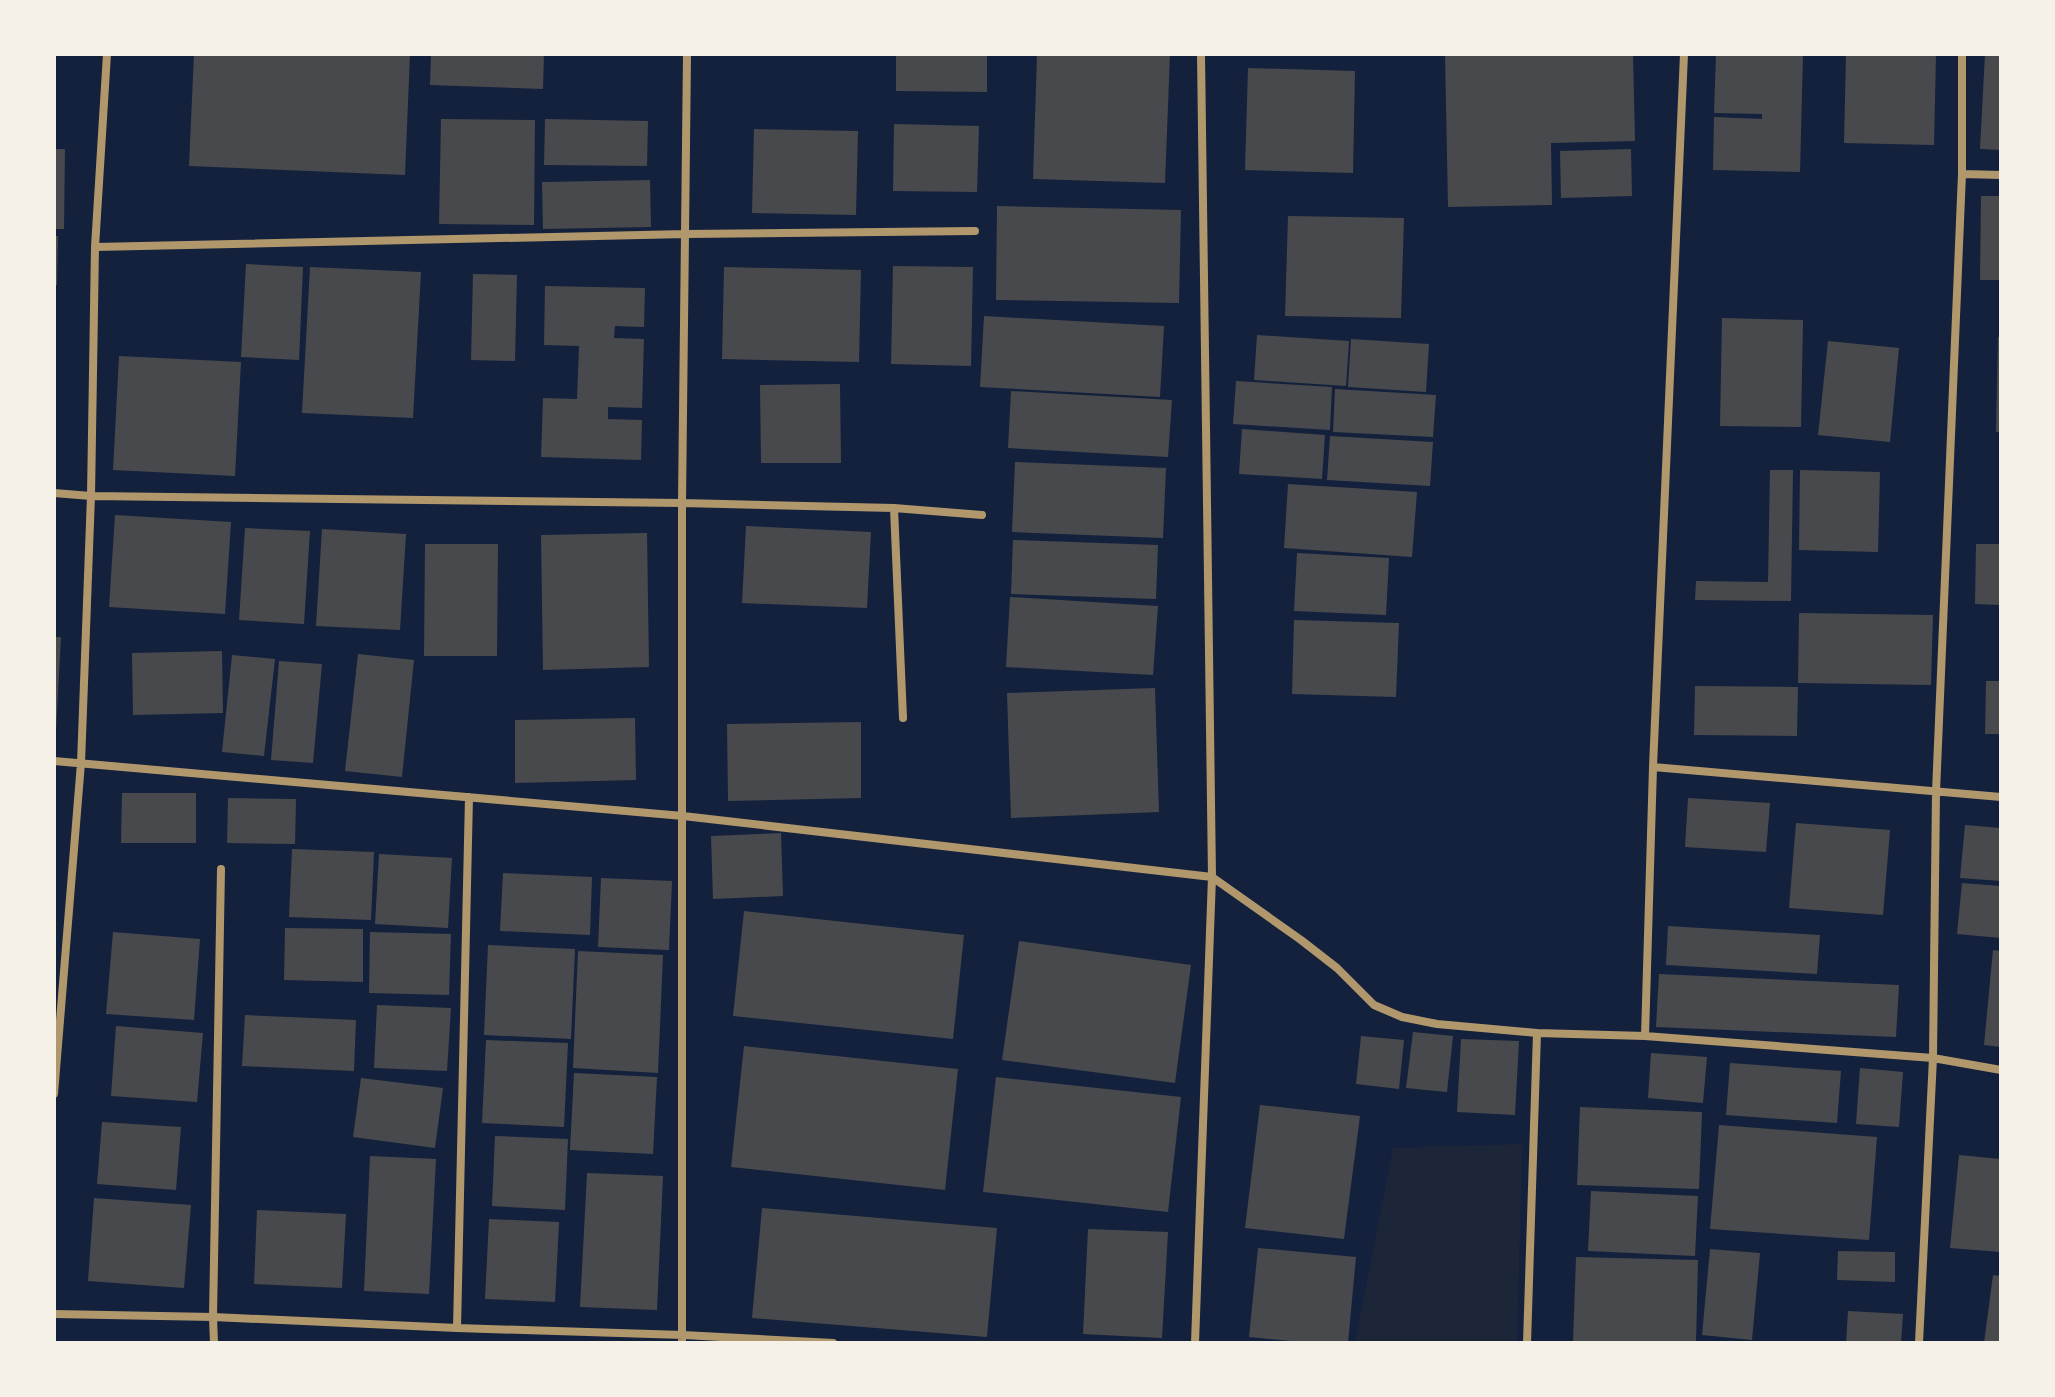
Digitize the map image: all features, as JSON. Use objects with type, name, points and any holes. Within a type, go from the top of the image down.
[{"type":"street","points":[[54,1094],[81,763],[91,496],[95,247],[107,54]]},
{"type":"street","points":[[682,1339],[682,503],[687,54]]},
{"type":"street","points":[[1195,1343],[1212,877],[1201,54]]},
{"type":"street","points":[[1645,1036],[1653,767],[1684,54]]},
{"type":"street","points":[[1919,1343],[1933,1058],[1936,792],[1962,174],[1962,54]]},
{"type":"street","points":[[1962,174],[2001,175]]},
{"type":"street","points":[[95,247],[975,231]]},
{"type":"street","points":[[54,493],[894,508],[982,515]]},
{"type":"street","points":[[894,508],[903,718]]},
{"type":"street","points":[[54,761],[683,816],[1212,877],[1313,949],[1374,1005],[1402,1017],[1437,1024],[1537,1033],[1645,1036],[1933,1058],[2001,1070]]},
{"type":"street","points":[[1653,767],[2001,797]]},
{"type":"street","points":[[457,1328],[469,797]]},
{"type":"street","points":[[214,1343],[221,869]]},
{"type":"street","points":[[1527,1343],[1537,1033]]},
{"type":"street","points":[[54,1314],[213,1317],[833,1343]]},
{"type":"shaded area","points":[[1522,1144],[1517,1343],[1355,1343],[1393,1148]]},
{"type":"building","points":[[194,54],[410,54],[405,175],[189,166]]},
{"type":"building","points":[[431,54],[544,54],[543,89],[430,85]]},
{"type":"building","points":[[896,54],[987,54],[987,92],[896,91]]},
{"type":"building","points":[[1037,54],[1170,54],[1165,183],[1033,179]]},
{"type":"building","points":[[1445,54],[1633,54],[1635,141],[1551,143],[1552,205],[1448,207]]},
{"type":"building","points":[[1716,54],[1803,54],[1800,172],[1713,170],[1714,117],[1762,119],[1762,114],[1714,113]]},
{"type":"building","points":[[1846,54],[1936,54],[1934,145],[1844,143]]},
{"type":"building","points":[[1985,54],[2001,54],[2001,150],[1980,149]]},
{"type":"building","points":[[1248,68],[1355,71],[1353,173],[1245,170]]},
{"type":"building","points":[[441,119],[535,120],[534,225],[439,224]]},
{"type":"building","points":[[545,119],[648,121],[647,166],[544,165]]},
{"type":"building","points":[[894,124],[979,126],[977,192],[893,191]]},
{"type":"building","points":[[754,129],[858,131],[856,215],[752,213]]},
{"type":"building","points":[[54,149],[65,149],[64,229],[54,229]]},
{"type":"building","points":[[1631,149],[1632,196],[1561,198],[1560,151]]},
{"type":"building","points":[[650,180],[651,227],[543,229],[542,182]]},
{"type":"building","points":[[1981,196],[2001,196],[2001,280],[1980,280]]},
{"type":"building","points":[[997,206],[1181,210],[1179,303],[996,300]]},
{"type":"building","points":[[1288,216],[1404,218],[1401,318],[1285,316]]},
{"type":"building","points":[[54,236],[58,236],[57,285],[54,285]]},
{"type":"building","points":[[246,264],[303,267],[299,360],[241,357]]},
{"type":"building","points":[[893,266],[973,267],[971,366],[891,364]]},
{"type":"building","points":[[310,267],[421,272],[413,418],[302,413]]},
{"type":"building","points":[[724,267],[861,270],[859,362],[722,359]]},
{"type":"building","points":[[473,274],[517,275],[515,361],[471,360]]},
{"type":"building","points":[[545,286],[645,288],[644,327],[615,326],[614,338],[644,339],[642,408],[608,407],[608,419],[642,420],[641,460],[541,457],[543,398],[577,399],[579,346],[544,345]]},
{"type":"building","points":[[984,316],[1164,326],[1160,397],[980,387]]},
{"type":"building","points":[[1722,318],[1803,320],[1801,427],[1720,426]]},
{"type":"building","points":[[1257,335],[1349,341],[1346,386],[1254,380]]},
{"type":"building","points":[[1998,337],[2001,337],[2001,432],[1996,432]]},
{"type":"building","points":[[1351,339],[1429,344],[1426,392],[1348,387]]},
{"type":"building","points":[[1828,341],[1899,348],[1890,442],[1818,435]]},
{"type":"building","points":[[119,356],[241,362],[235,476],[113,470]]},
{"type":"building","points":[[1236,381],[1332,387],[1330,430],[1233,424]]},
{"type":"building","points":[[840,384],[841,463],[761,463],[760,385]]},
{"type":"building","points":[[1335,389],[1436,395],[1433,437],[1333,432]]},
{"type":"building","points":[[1011,391],[1172,400],[1168,457],[1008,448]]},
{"type":"building","points":[[1242,429],[1325,435],[1322,479],[1239,474]]},
{"type":"building","points":[[1330,436],[1433,442],[1430,486],[1327,480]]},
{"type":"building","points":[[1015,462],[1166,468],[1163,538],[1012,532]]},
{"type":"building","points":[[1770,470],[1793,470],[1791,601],[1695,600],[1696,581],[1768,582]]},
{"type":"building","points":[[1800,470],[1880,472],[1878,552],[1799,550]]},
{"type":"building","points":[[1288,484],[1417,492],[1412,557],[1284,548]]},
{"type":"building","points":[[115,515],[231,522],[225,614],[109,607]]},
{"type":"building","points":[[746,526],[871,532],[867,608],[742,603]]},
{"type":"building","points":[[245,528],[310,531],[304,624],[239,620]]},
{"type":"building","points":[[322,529],[406,534],[400,630],[316,626]]},
{"type":"building","points":[[647,533],[649,667],[543,670],[541,535]]},
{"type":"building","points":[[1013,540],[1158,545],[1156,599],[1011,594]]},
{"type":"building","points":[[425,544],[498,544],[497,656],[424,656]]},
{"type":"building","points":[[1976,544],[2001,544],[2001,605],[1975,604]]},
{"type":"building","points":[[1297,553],[1389,558],[1386,615],[1294,611]]},
{"type":"building","points":[[1010,597],[1158,606],[1153,675],[1006,667]]},
{"type":"building","points":[[1799,613],[1933,615],[1931,685],[1798,683]]},
{"type":"building","points":[[1294,620],[1399,623],[1396,697],[1292,694]]},
{"type":"building","points":[[54,637],[61,637],[56,731],[54,731]]},
{"type":"building","points":[[222,651],[223,713],[133,715],[132,653]]},
{"type":"building","points":[[358,654],[414,660],[402,777],[345,771]]},
{"type":"building","points":[[232,655],[275,659],[264,756],[222,752]]},
{"type":"building","points":[[279,661],[322,664],[313,763],[271,760]]},
{"type":"building","points":[[1986,681],[2001,681],[2001,734],[1985,734]]},
{"type":"building","points":[[1695,686],[1798,687],[1797,736],[1694,735]]},
{"type":"building","points":[[1155,688],[1159,812],[1011,818],[1007,693]]},
{"type":"building","points":[[635,718],[636,780],[515,783],[515,720]]},
{"type":"building","points":[[861,722],[861,798],[728,801],[727,724]]},
{"type":"building","points":[[122,793],[196,793],[196,843],[121,843]]},
{"type":"building","points":[[228,798],[296,799],[295,844],[227,843]]},
{"type":"building","points":[[1688,798],[1770,803],[1766,852],[1685,847]]},
{"type":"building","points":[[1796,823],[1890,830],[1883,915],[1789,908]]},
{"type":"building","points":[[1965,825],[2001,828],[2001,881],[1960,878]]},
{"type":"building","points":[[781,833],[783,896],[713,899],[711,836]]},
{"type":"building","points":[[292,849],[374,852],[371,920],[289,917]]},
{"type":"building","points":[[379,854],[452,858],[448,928],[375,924]]},
{"type":"building","points":[[503,873],[592,877],[590,935],[500,931]]},
{"type":"building","points":[[601,878],[672,881],[669,950],[598,947]]},
{"type":"building","points":[[1962,883],[2001,886],[2001,938],[1957,934]]},
{"type":"building","points":[[744,911],[964,935],[953,1039],[733,1016]]},
{"type":"building","points":[[1668,926],[1820,935],[1817,974],[1666,965]]},
{"type":"building","points":[[285,928],[363,929],[363,982],[284,980]]},
{"type":"building","points":[[113,932],[200,939],[194,1020],[106,1014]]},
{"type":"building","points":[[370,932],[451,934],[449,995],[369,993]]},
{"type":"building","points":[[1019,941],[1191,965],[1175,1083],[1002,1060]]},
{"type":"building","points":[[488,945],[575,949],[571,1039],[484,1035]]},
{"type":"building","points":[[1993,950],[2001,951],[2001,1047],[1984,1045]]},
{"type":"building","points":[[578,951],[663,955],[658,1073],[573,1068]]},
{"type":"building","points":[[1659,974],[1899,985],[1896,1037],[1656,1027]]},
{"type":"building","points":[[377,1005],[451,1008],[447,1071],[374,1068]]},
{"type":"building","points":[[245,1015],[356,1020],[354,1071],[242,1066]]},
{"type":"building","points":[[116,1026],[203,1033],[197,1102],[111,1096]]},
{"type":"building","points":[[1413,1032],[1453,1036],[1447,1092],[1406,1088]]},
{"type":"building","points":[[1361,1036],[1404,1040],[1399,1089],[1356,1084]]},
{"type":"building","points":[[1461,1039],[1519,1041],[1515,1115],[1457,1112]]},
{"type":"building","points":[[486,1040],[568,1043],[564,1127],[482,1123]]},
{"type":"building","points":[[744,1046],[958,1069],[945,1190],[731,1167]]},
{"type":"building","points":[[1651,1053],[1707,1057],[1703,1103],[1648,1098]]},
{"type":"building","points":[[1730,1063],[1841,1071],[1837,1123],[1726,1115]]},
{"type":"building","points":[[1860,1068],[1903,1072],[1899,1127],[1856,1124]]},
{"type":"building","points":[[574,1073],[657,1077],[653,1154],[570,1150]]},
{"type":"building","points":[[996,1077],[1181,1097],[1168,1212],[983,1192]]},
{"type":"building","points":[[361,1078],[443,1088],[435,1148],[353,1137]]},
{"type":"building","points":[[1260,1105],[1360,1116],[1344,1239],[1245,1228]]},
{"type":"building","points":[[1580,1107],[1702,1112],[1699,1189],[1577,1185]]},
{"type":"building","points":[[102,1122],[181,1127],[176,1190],[97,1184]]},
{"type":"building","points":[[1719,1125],[1877,1137],[1869,1240],[1710,1229]]},
{"type":"building","points":[[495,1136],[568,1139],[565,1210],[492,1206]]},
{"type":"building","points":[[1959,1155],[2001,1159],[2001,1252],[1950,1248]]},
{"type":"building","points":[[370,1156],[436,1159],[429,1294],[364,1291]]},
{"type":"building","points":[[587,1173],[663,1176],[657,1310],[580,1307]]},
{"type":"building","points":[[1591,1191],[1698,1196],[1695,1256],[1588,1251]]},
{"type":"building","points":[[94,1198],[191,1205],[184,1288],[88,1281]]},
{"type":"building","points":[[762,1208],[997,1228],[987,1337],[752,1318]]},
{"type":"building","points":[[257,1210],[346,1214],[342,1288],[254,1284]]},
{"type":"building","points":[[489,1219],[559,1222],[555,1302],[485,1299]]},
{"type":"building","points":[[1088,1229],[1168,1232],[1162,1338],[1083,1334]]},
{"type":"building","points":[[1258,1248],[1356,1257],[1348,1343],[1249,1337]]},
{"type":"building","points":[[1710,1249],[1760,1253],[1752,1340],[1702,1335]]},
{"type":"building","points":[[1838,1251],[1895,1252],[1895,1282],[1837,1280]]},
{"type":"building","points":[[1576,1257],[1698,1260],[1696,1343],[1573,1343]]},
{"type":"building","points":[[1993,1275],[2001,1276],[2001,1343],[1984,1343]]},
{"type":"building","points":[[1848,1311],[1903,1314],[1901,1343],[1846,1343]]}]
